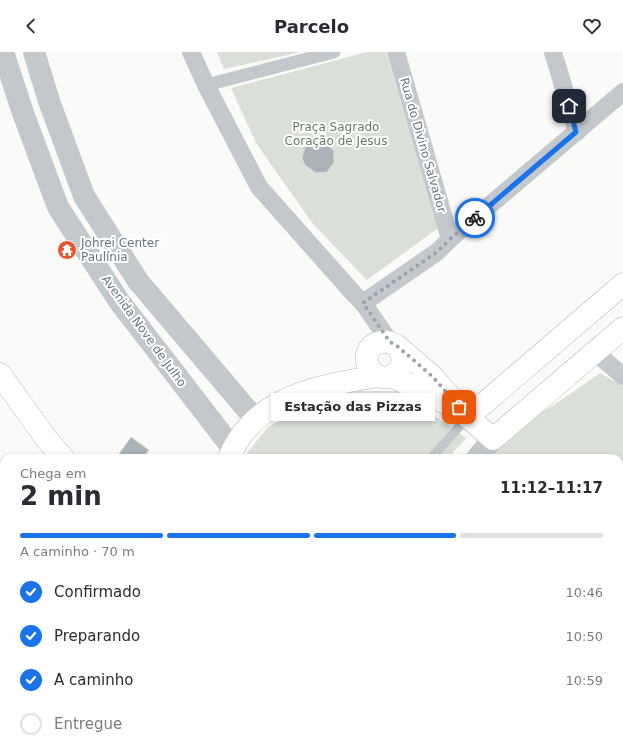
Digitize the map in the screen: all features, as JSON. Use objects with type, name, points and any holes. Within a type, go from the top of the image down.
[{"type":"main road","points":[[468,417],[621,288]]},
{"type":"main road","points":[[382,346],[433,377],[468,417],[493,439],[623,328]]},
{"type":"main road","points":[[231,453],[255,418],[271,407],[290,398],[331,384],[397,373],[403,362],[401,350],[382,346],[331,384]]},
{"type":"main road","points":[[382,346],[366,361],[374,374],[384,376],[429,394],[468,417]]},
{"type":"main road","points":[[0,374],[44,437],[59,454]]},
{"type":"street","name":"Avenida Nove de Julho","points":[[3,52],[23,113],[58,206],[119,301],[231,453]]},
{"type":"street","name":"Avenida Nove de Julho","points":[[34,52],[49,101],[84,196],[138,281],[255,418]]},
{"type":"street","points":[[191,52],[206,85],[259,187],[363,303],[382,346]]},
{"type":"street","points":[[206,85],[334,52]]},
{"type":"street","name":"Rua do Divino Salvador","points":[[396,52],[450,239]]},
{"type":"street","points":[[553,52],[576,132]]},
{"type":"street","points":[[363,303],[437,252],[450,239],[623,92]]},
{"type":"street","points":[[595,352],[623,376]]},
{"type":"street","points":[[480,454],[493,439]]},
{"type":"lane","points":[[435,454],[468,417]]},
{"type":"green space","points":[[217,52],[301,52],[224,69]]},
{"type":"green space","name":"Praça Sagrado Coração de Jesus","points":[[367,52],[386,52],[438,228],[367,280],[313,224],[256,143],[231,88]]},
{"type":"green space","points":[[600,373],[623,386],[623,454],[480,454],[493,439],[554,405]]},
{"type":"green space","points":[[334,391],[399,391],[466,438],[452,454],[246,454],[268,427]]},
{"type":"building","points":[[315,140],[328,145],[334,151],[334,163],[327,172],[316,173],[305,165],[302,158],[305,147]]},
{"type":"building","points":[[131,437],[149,450],[146,454],[119,454]]},
{"type":"way so far","points":[[459,407],[433,377],[396,345],[390,342],[363,303],[437,252],[475,218]]},
{"type":"place","name":"Johrei Center Paulínia","points":[[67,250]]},
{"type":"place","name":"Estação das Pizzas","points":[[459,407]]},
{"type":"route","points":[[475,218],[576,132],[569,106]]}]
